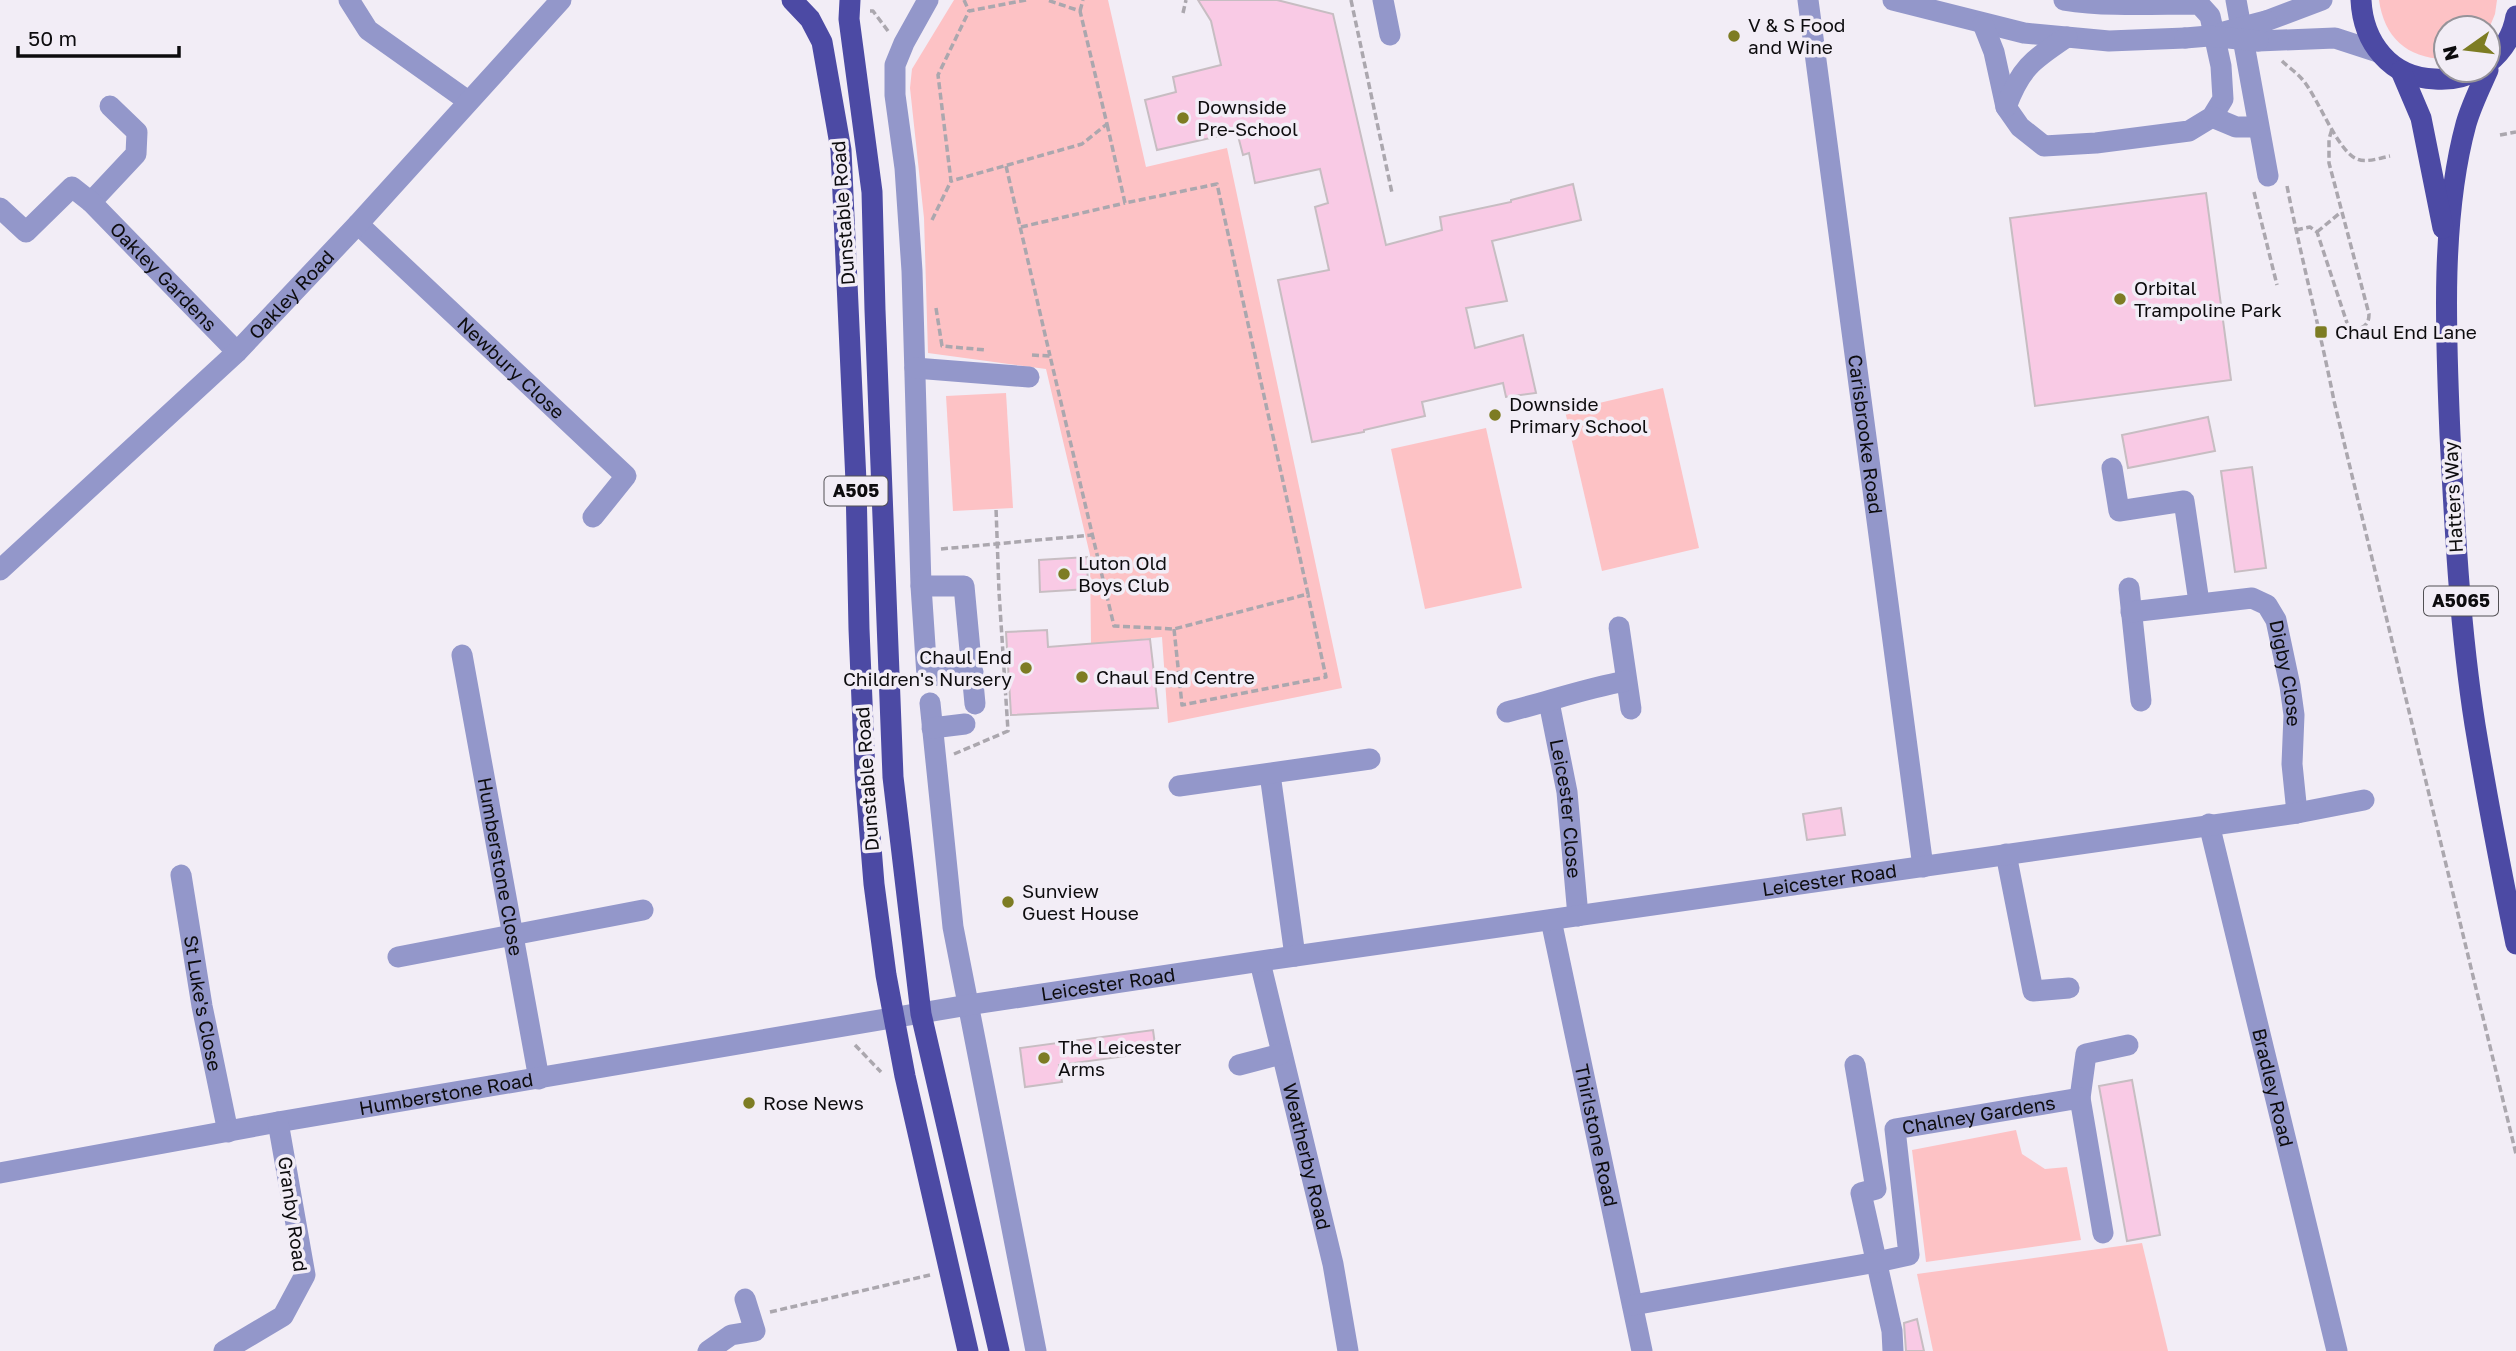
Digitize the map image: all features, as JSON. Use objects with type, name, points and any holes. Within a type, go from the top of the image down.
[{"type":"main road","name":"Dunstable Road","points":[[792,0],[810,19],[822,42],[841,150],[865,773],[874,884],[894,1018],[920,1150],[968,1351]]},
{"type":"main road","points":[[2361,0],[2362,16],[2368,35],[2378,52],[2401,71],[2432,79]]},
{"type":"main road","name":"Dunstable Road","points":[[850,3],[849,19],[872,192],[893,777],[921,1014],[999,1351]]},
{"type":"main road","name":"Hatters Way","points":[[2502,48],[2515,22]]},
{"type":"main road","name":"Hatters Way","points":[[2401,71],[2421,118],[2447,254]]},
{"type":"main road","name":"Hatters Way","points":[[2480,84],[2466,123],[2454,189],[2447,254],[2448,400],[2455,545],[2475,724],[2516,944]]},
{"type":"street","points":[[349,0],[368,30],[468,101]]},
{"type":"street","name":"Oakley Road","points":[[0,570],[236,352],[358,224],[561,0]]},
{"type":"street","points":[[928,0],[895,65],[895,95],[905,168],[912,271],[921,586],[927,676],[973,673]]},
{"type":"street","points":[[1383,0],[1390,35]]},
{"type":"street","name":"Carisbrooke Road","points":[[1808,0],[1923,867]]},
{"type":"street","points":[[1894,0],[2024,33],[2109,41],[2266,31],[2335,38],[2378,52]]},
{"type":"street","points":[[1983,24],[1994,52],[2006,107],[2020,127],[2044,146],[2087,144],[2189,131],[2212,117],[2223,99],[2221,66],[2210,16],[2199,4],[2091,4],[2064,0]]},
{"type":"street","points":[[2236,0],[2258,127],[2259,178]]},
{"type":"street","points":[[2266,31],[2322,0]]},
{"type":"street","points":[[2006,107],[2014,85],[2027,65],[2067,37]]},
{"type":"street","points":[[0,208],[26,232],[72,187],[91,202],[136,154],[137,132],[110,106]]},
{"type":"street","points":[[2212,117],[2236,127],[2258,127]]},
{"type":"street","name":"Oakley Gardens","points":[[91,202],[236,352]]},
{"type":"street","name":"Newbury Close","points":[[358,224],[626,476],[593,517]]},
{"type":"street","points":[[915,368],[1029,377]]},
{"type":"street","points":[[2112,468],[2119,511],[2184,501],[2199,602]]},
{"type":"street","points":[[921,586],[964,586],[975,704]]},
{"type":"street","points":[[2129,588],[2141,701]]},
{"type":"street","name":"Digby Close","points":[[2131,612],[2199,602],[2252,598],[2267,605],[2276,620],[2294,715],[2292,764],[2297,813]]},
{"type":"street","points":[[1619,627],[1631,709]]},
{"type":"street","name":"Humberstone Close","points":[[462,655],[539,1079]]},
{"type":"street","points":[[1507,712],[1549,702],[1595,686],[1626,681]]},
{"type":"street","name":"Leicester Close","points":[[1549,702],[1567,792],[1578,916]]},
{"type":"street","points":[[930,703],[953,927],[1036,1351]]},
{"type":"street","points":[[932,728],[965,724]]},
{"type":"street","points":[[1179,786],[1370,760]]},
{"type":"street","points":[[1270,774],[1295,956]]},
{"type":"street","name":"Leicester Road","points":[[921,1014],[1295,956],[2297,813],[2364,800]]},
{"type":"street","name":"Bradley Road","points":[[2209,824],[2337,1351]]},
{"type":"street","points":[[2006,855],[2033,991],[2069,988]]},
{"type":"street","name":"St Luke's Close","points":[[181,874],[202,1006],[228,1132]]},
{"type":"street","points":[[398,957],[643,910]]},
{"type":"street","name":"Thirlstone Road","points":[[1551,920],[1642,1351]]},
{"type":"street","name":"Weatherby Road","points":[[1260,962],[1333,1264],[1348,1351]]},
{"type":"street","name":"Humberstone Road","points":[[0,1173],[278,1122],[921,1014]]},
{"type":"street","points":[[2080,1098],[2086,1054],[2128,1045]]},
{"type":"street","points":[[1239,1065],[1281,1054]]},
{"type":"street","points":[[1854,1065],[1876,1189],[1861,1193],[1892,1331],[1893,1351]]},
{"type":"street","name":"Chalney Gardens","points":[[1633,1305],[1909,1255],[1895,1129],[2080,1098],[2104,1233]]},
{"type":"street","name":"Granby Road","points":[[224,1351],[283,1316],[305,1275],[278,1122]]},
{"type":"street","points":[[708,1351],[731,1335],[755,1331],[748,1307]]},
{"type":"path","points":[[964,0],[969,11]]},
{"type":"path","points":[[969,11],[1026,0]]},
{"type":"path","points":[[1047,0],[1080,11]]},
{"type":"path","points":[[1083,0],[1080,11],[1125,203]]},
{"type":"path","points":[[1183,13],[1186,0]]},
{"type":"path","points":[[1351,0],[1392,193]]},
{"type":"path","points":[[850,3],[873,11],[902,49]]},
{"type":"path","points":[[932,228],[932,216],[951,181],[938,75],[969,11]]},
{"type":"path","points":[[2280,59],[2303,80],[2332,129],[2355,159],[2363,161],[2390,156]]},
{"type":"path","points":[[951,181],[1082,144],[1107,124]]},
{"type":"path","points":[[2296,230],[2310,228],[2318,232],[2348,326],[2356,330],[2365,327],[2369,314],[2329,163],[2329,139],[2332,129]]},
{"type":"path","points":[[2500,135],[2516,132]]},
{"type":"path","points":[[1006,166],[1114,626],[1174,629],[1308,594]]},
{"type":"path","points":[[2277,285],[2259,178],[2284,171],[2334,401],[2516,1154]]},
{"type":"path","points":[[1021,227],[1217,184],[1326,677],[1182,705],[1174,629]]},
{"type":"path","points":[[2318,232],[2342,212]]},
{"type":"path","points":[[935,298],[942,346],[990,351]]},
{"type":"path","points":[[1026,354],[1050,356]]},
{"type":"path","points":[[936,758],[955,754],[1009,731],[996,508]]},
{"type":"path","points":[[921,551],[1092,535]]},
{"type":"path","points":[[748,1307],[932,1275]]},
{"type":"shaded area","points":[[954,0],[1108,0],[1146,167],[1227,148],[1342,688],[1168,723],[1162,637],[1091,644],[1090,555],[1046,369],[928,353],[924,218],[910,88],[912,69]]},
{"type":"shaded area","points":[[2379,0],[2497,0],[2495,14],[2432,14],[2432,58],[2408,50],[2399,43],[2386,25]]},
{"type":"shaded area","points":[[1663,388],[1699,548],[1602,571],[1565,411]]},
{"type":"shaded area","points":[[1006,393],[1013,508],[953,511],[946,396]]},
{"type":"shaded area","points":[[1486,428],[1522,588],[1425,609],[1391,449]]},
{"type":"shaded area","points":[[2016,1130],[2022,1154],[2045,1169],[2067,1167],[2081,1240],[1926,1262],[1912,1150]]},
{"type":"shaded area","points":[[2142,1243],[2168,1351],[1933,1351],[1917,1274]]},
{"type":"building","name":"Downside Primary School","points":[[1198,0],[1277,0],[1333,14],[1386,245],[1442,230],[1440,217],[1511,202],[1573,184],[1581,220],[1492,241],[1507,301],[1466,308],[1475,348],[1523,335],[1536,393],[1506,397],[1503,383],[1422,402],[1425,416],[1312,442],[1278,280],[1329,270],[1315,207],[1328,203],[1320,169],[1255,183],[1249,153],[1243,155],[1237,132],[1157,150],[1145,100],[1176,92],[1173,77],[1221,65],[1211,21]]},
{"type":"building","name":"Orbital Trampoline Park","points":[[2206,193],[2231,380],[2035,406],[2010,218]]},
{"type":"building","points":[[2208,417],[2215,451],[2128,468],[2122,435]]},
{"type":"building","points":[[2252,467],[2266,568],[2235,572],[2221,471]]},
{"type":"building","name":"Luton Old Boys Club","points":[[1087,557],[1088,589],[1040,592],[1039,560]]},
{"type":"building","name":"Chaul End Centre","points":[[1047,630],[1048,647],[1150,639],[1158,708],[1011,715],[1006,632]]},
{"type":"building","points":[[1841,808],[1845,835],[1807,840],[1803,814]]},
{"type":"building","points":[[1153,1030],[1156,1052],[1059,1065],[1062,1082],[1025,1087],[1020,1048]]},
{"type":"building","points":[[2132,1080],[2160,1235],[2127,1241],[2099,1086]]},
{"type":"building","points":[[1917,1319],[1924,1351],[1906,1351],[1904,1323]]},
{"type":"place","name":"V & S Food and Wine","points":[[1734,36]]},
{"type":"place","name":"Downside Pre-School","points":[[1183,118]]},
{"type":"place","name":"Orbital Trampoline Park","points":[[2120,299]]},
{"type":"place","name":"Chaul End Lane","points":[[2321,332]]},
{"type":"place","name":"Downside Primary School","points":[[1495,415]]},
{"type":"place","name":"Luton Old Boys Club","points":[[1064,574]]},
{"type":"place","name":"Chaul End Children's Nursery","points":[[1026,668]]},
{"type":"place","name":"Chaul End Centre","points":[[1082,677]]},
{"type":"place","name":"Sunview Guest House","points":[[1008,902]]},
{"type":"place","name":"The Leicester Arms","points":[[1044,1058]]},
{"type":"place","name":"Rose News","points":[[749,1103]]}]
